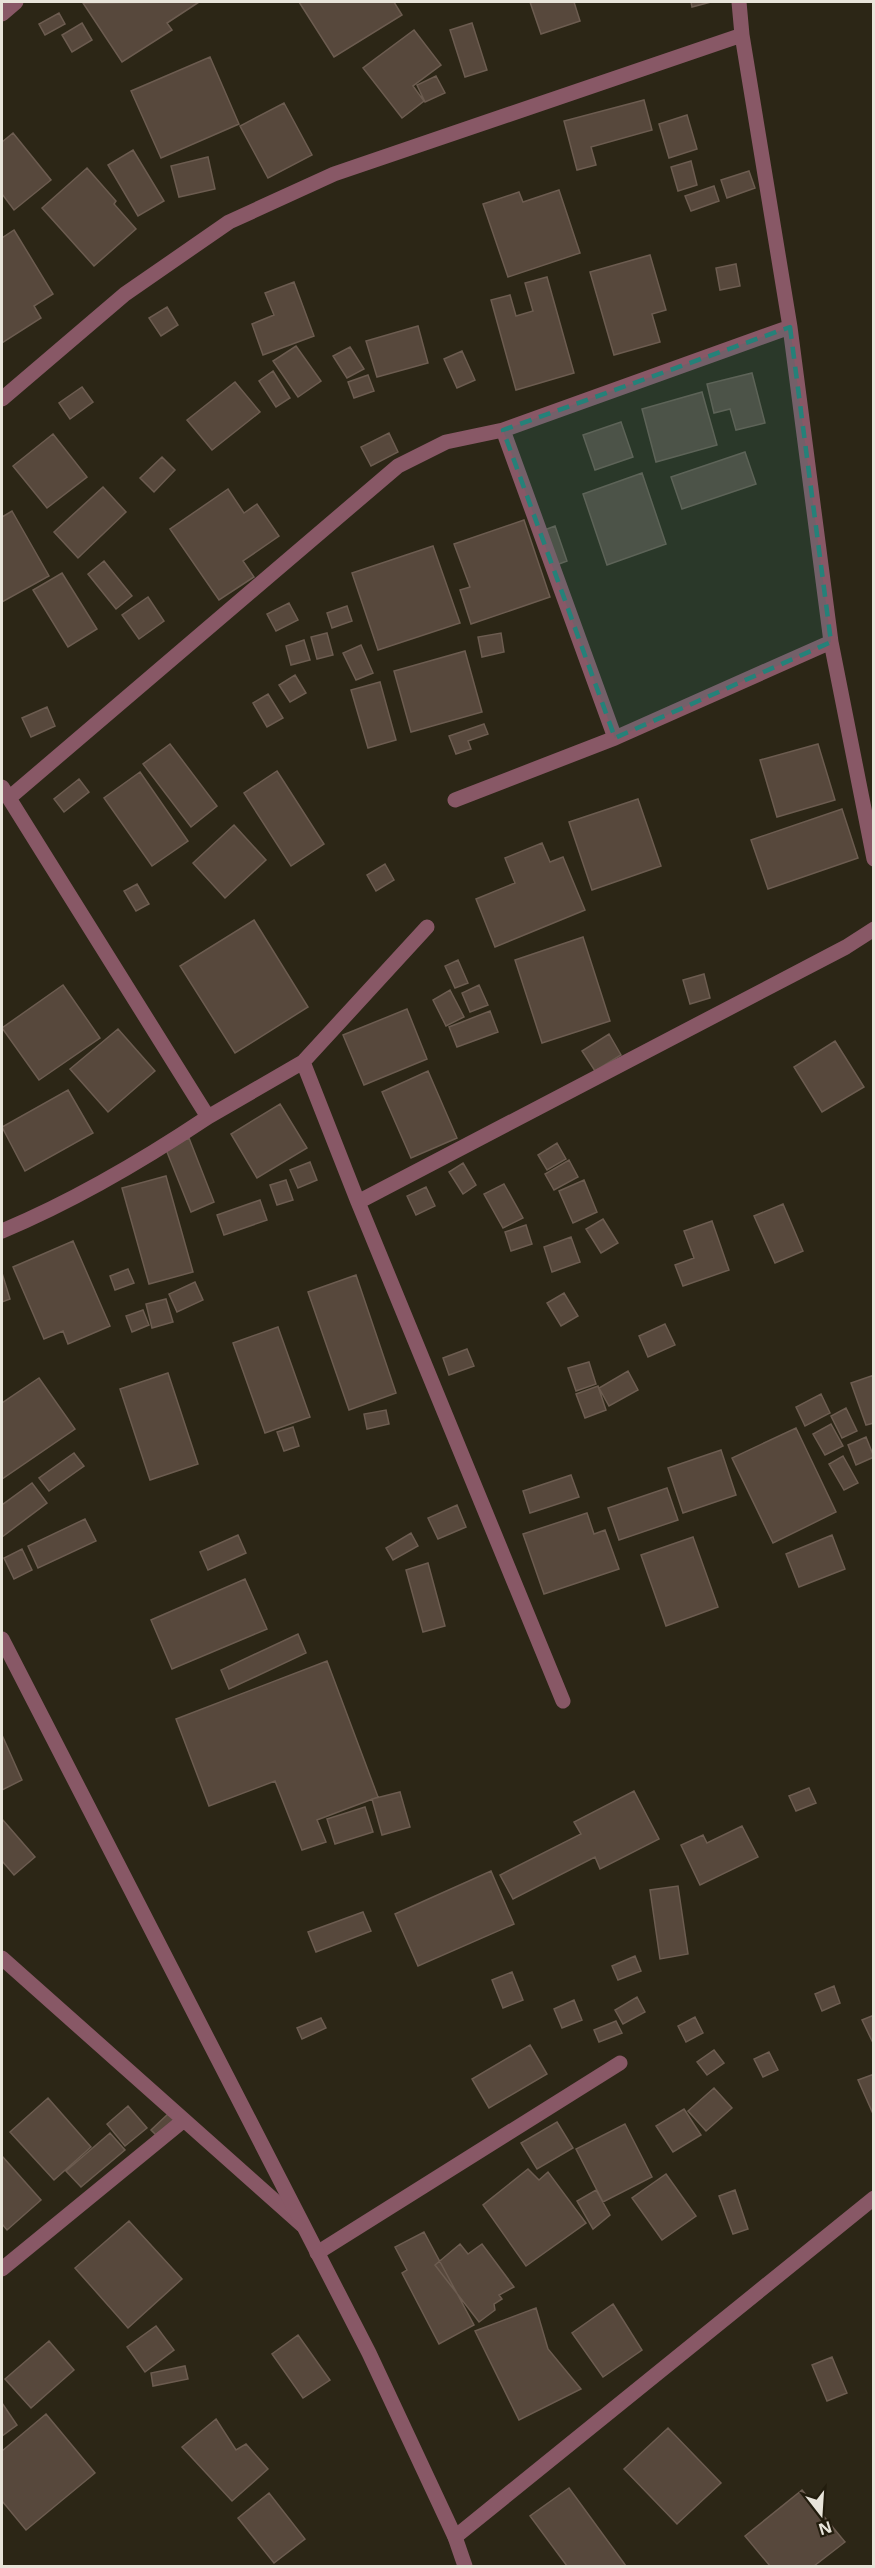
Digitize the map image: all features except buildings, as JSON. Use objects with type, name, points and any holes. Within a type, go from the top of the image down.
[{"type":"street","points":[[2,14],[16,2]]},
{"type":"street","points":[[739,2],[742,35],[790,327],[831,642],[873,859]]},
{"type":"street","points":[[2,399],[125,294],[230,222],[334,174],[742,35]]},
{"type":"street","points":[[208,1116],[5,793],[398,466],[446,442],[503,430],[790,327]]},
{"type":"street","points":[[503,430],[615,738]]},
{"type":"street","points":[[455,800],[615,738],[831,642]]},
{"type":"street","points":[[2,1231],[55,1209],[165,1145],[208,1116],[303,1062],[427,927]]},
{"type":"street","points":[[358,1202],[846,947],[873,928]]},
{"type":"street","points":[[303,1062],[358,1202],[563,1701]]},
{"type":"street","points":[[2,1639],[374,2364],[455,2536],[465,2566]]},
{"type":"street","points":[[2,1958],[302,2225]]},
{"type":"street","points":[[317,2253],[620,2063]]},
{"type":"street","points":[[2,2269],[184,2120]]},
{"type":"street","points":[[455,2536],[873,2198]]},
{"type":"highlighted area","points":[[790,327],[831,642],[615,738],[503,430]]}]
